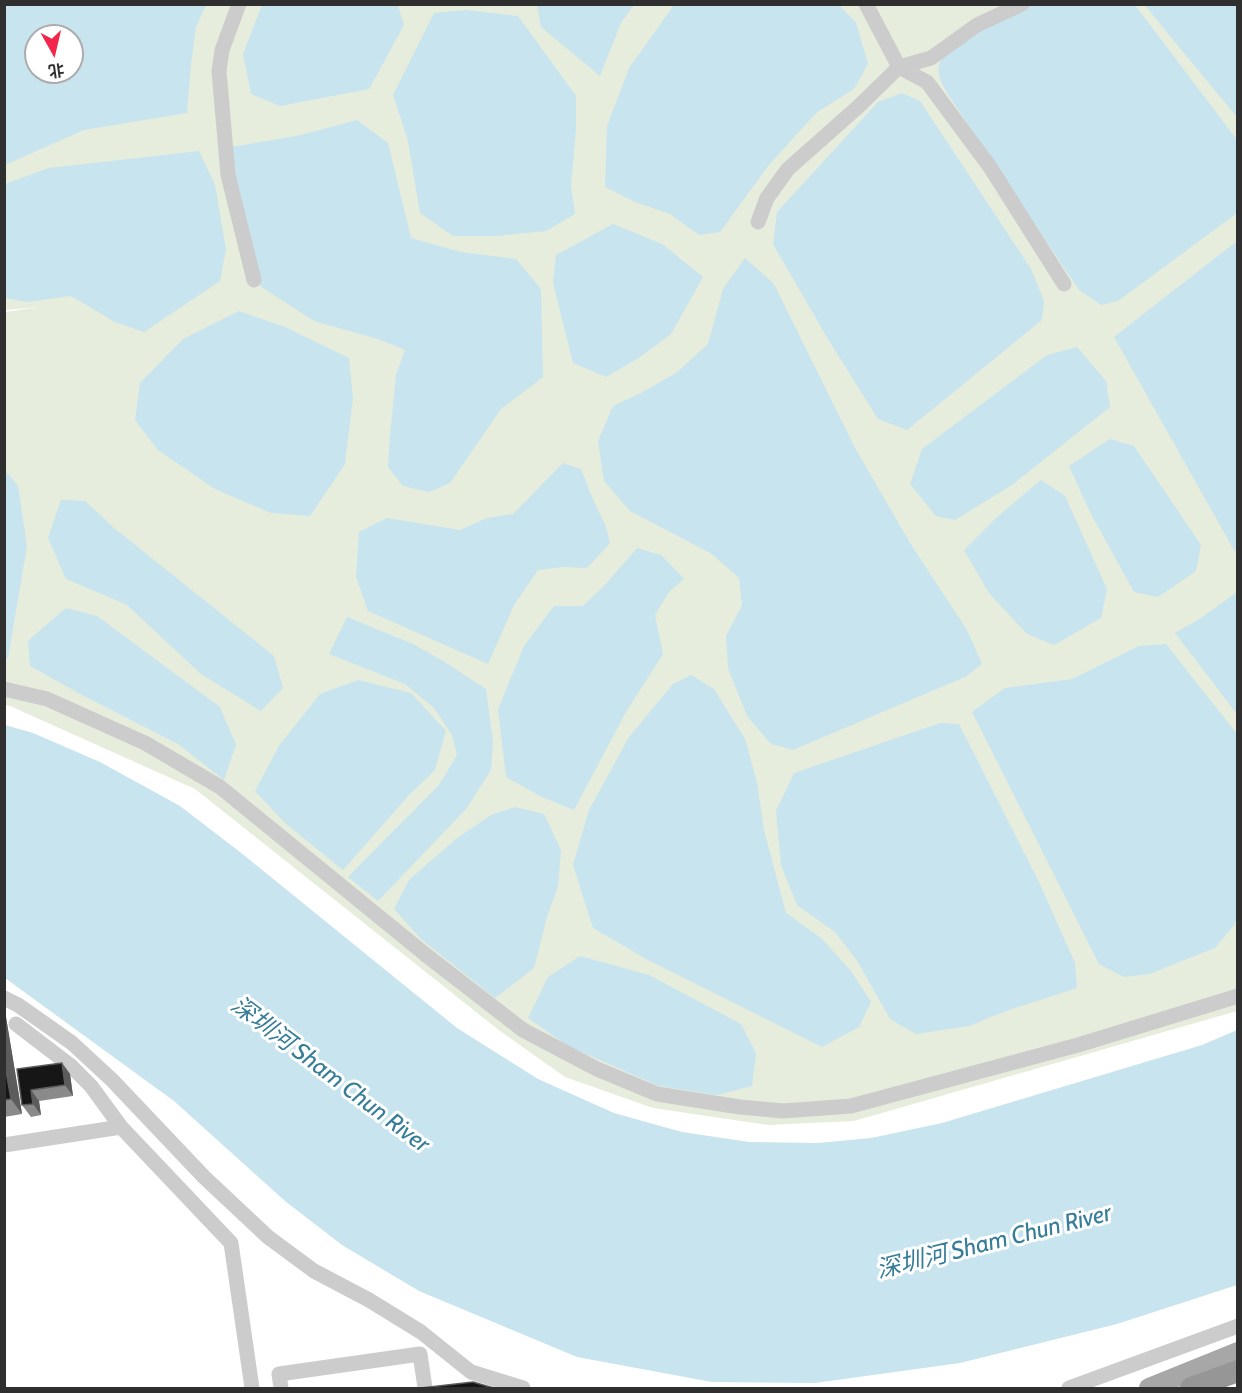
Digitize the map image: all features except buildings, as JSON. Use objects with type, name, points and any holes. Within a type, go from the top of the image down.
[{"type":"highway","points":[[1191,1389],[1238,1371]]},
{"type":"main road","points":[[1149,1389],[1238,1352]]},
{"type":"lane","points":[[239,4],[222,50],[219,71],[228,174],[254,280]]},
{"type":"lane","points":[[866,4],[899,67],[927,82],[990,168],[1064,284]]},
{"type":"lane","points":[[758,222],[767,198],[788,169],[899,67],[931,58],[977,24],[1022,4]]},
{"type":"lane","points":[[4,689],[47,699],[145,742],[220,787],[426,955],[523,1030],[597,1069],[657,1094],[783,1111],[851,1107],[1078,1046],[1238,996]]},
{"type":"lane","points":[[4,998],[18,1005],[72,1043],[112,1080],[204,1177],[268,1237],[314,1270],[421,1332],[471,1372],[523,1389]]},
{"type":"lane","points":[[16,1024],[71,1066],[91,1086],[121,1127],[231,1243],[252,1389]]},
{"type":"lane","points":[[4,1145],[121,1127]]},
{"type":"lane","points":[[1069,1389],[1238,1326]]},
{"type":"lane","points":[[281,1389],[279,1374],[420,1354],[425,1389]]},
{"type":"green space","points":[[4,5],[1237,5],[1237,1011],[854,1121],[768,1125],[653,1108],[565,1077],[500,1031],[195,789],[5,705],[5,312],[38,307],[5,310]]},
{"type":"water","points":[[537,4],[634,5],[621,23],[600,76],[541,27]]},
{"type":"water","points":[[4,5],[206,5],[196,27],[187,113],[84,130],[5,165]]},
{"type":"water","points":[[262,5],[398,5],[404,25],[369,89],[280,106],[251,94],[243,54]]},
{"type":"water","points":[[674,5],[839,5],[856,23],[868,64],[854,89],[816,113],[768,166],[720,232],[699,235],[670,214],[635,202],[605,187],[607,126],[629,68]]},
{"type":"water","points":[[1029,5],[1135,5],[1237,140],[1237,213],[1118,301],[1101,305],[1079,290],[942,84],[939,66],[952,49],[976,33]]},
{"type":"water","points":[[1145,5],[1237,5],[1237,117],[1165,30]]},
{"type":"water","points":[[466,10],[518,16],[576,96],[576,130],[571,186],[575,214],[546,231],[495,236],[453,236],[420,213],[408,141],[393,95],[434,13]]},
{"type":"water","points":[[902,93],[920,101],[1031,269],[1044,301],[1042,320],[907,430],[878,419],[773,244],[777,212],[878,102]]},
{"type":"water","points":[[357,120],[388,143],[411,238],[461,252],[516,259],[541,289],[543,377],[501,409],[450,483],[429,492],[403,486],[388,467],[396,375],[405,350],[378,339],[314,321],[260,286],[238,203],[232,147],[301,135]]},
{"type":"water","points":[[199,151],[215,185],[226,249],[220,281],[144,332],[115,322],[71,296],[27,302],[5,298],[5,184],[49,168]]},
{"type":"water","points":[[613,224],[662,244],[703,277],[671,334],[640,357],[606,377],[573,363],[553,283],[556,255]]},
{"type":"water","points":[[1237,241],[1237,551],[1234,550],[1114,337]]},
{"type":"water","points":[[745,258],[774,284],[854,446],[910,543],[967,630],[982,664],[965,677],[793,750],[771,744],[747,716],[728,668],[726,636],[742,605],[739,578],[712,554],[630,511],[604,481],[598,441],[613,406],[676,373],[708,344],[723,289]]},
{"type":"water","points":[[239,311],[285,327],[349,358],[353,398],[345,464],[310,516],[271,513],[215,489],[158,450],[135,420],[140,383],[183,339]]},
{"type":"water","points":[[1077,347],[1106,381],[1110,407],[1012,485],[955,520],[936,516],[910,484],[922,449],[1047,355]]},
{"type":"water","points":[[1110,439],[1134,446],[1201,545],[1196,571],[1158,597],[1134,592],[1090,512],[1069,466]]},
{"type":"water","points":[[563,463],[581,469],[606,527],[610,543],[587,568],[563,567],[538,570],[514,605],[488,664],[368,611],[356,577],[359,532],[387,518],[460,530],[487,518],[513,514]]},
{"type":"water","points":[[5,470],[18,486],[27,546],[8,658],[4,658]]},
{"type":"water","points":[[1041,480],[1065,496],[1107,589],[1101,618],[1054,645],[1027,634],[989,593],[964,550],[996,518]]},
{"type":"water","points":[[61,500],[85,501],[114,528],[274,656],[283,688],[261,711],[201,674],[127,605],[66,579],[48,538]]},
{"type":"water","points":[[637,548],[661,555],[684,579],[669,592],[655,615],[663,654],[626,712],[574,810],[542,797],[506,777],[498,709],[524,646],[554,606],[583,606]]},
{"type":"water","points":[[1237,592],[1237,714],[1175,633],[1201,618]]},
{"type":"water","points":[[66,608],[97,616],[220,707],[236,745],[224,780],[178,744],[30,666],[28,641]]},
{"type":"water","points":[[347,617],[413,644],[486,689],[493,742],[491,770],[466,809],[378,901],[348,877],[439,785],[457,755],[452,735],[434,708],[405,684],[329,654]]},
{"type":"water","points":[[1166,644],[1237,734],[1237,914],[1235,924],[1215,948],[1149,974],[1124,977],[1099,964],[972,712],[1005,688],[1072,679],[1139,646]]},
{"type":"water","points":[[691,675],[714,689],[745,739],[757,782],[764,830],[786,913],[821,938],[851,971],[871,1002],[859,1027],[822,1047],[648,960],[593,928],[573,865],[589,810],[629,737],[673,684]]},
{"type":"water","points":[[358,680],[411,693],[446,731],[435,770],[409,795],[343,870],[285,823],[255,791],[279,746],[320,694]]},
{"type":"water","points":[[940,723],[959,724],[1039,882],[1075,963],[1077,988],[1006,1011],[969,1026],[916,1034],[890,1019],[858,962],[835,932],[797,905],[781,865],[776,811],[794,773]]},
{"type":"water","name":"深圳河 Sham Chun River","points":[[5,725],[33,733],[100,762],[180,806],[457,1028],[538,1079],[614,1113],[682,1132],[749,1142],[818,1143],[871,1138],[942,1123],[1202,1045],[1237,1030],[1237,1285],[1117,1324],[960,1363],[815,1383],[712,1382],[577,1357],[419,1291],[342,1245],[285,1201],[174,1101],[5,978]]},
{"type":"water","points":[[515,807],[544,814],[561,850],[558,886],[547,917],[534,968],[495,998],[421,939],[394,909],[409,880],[456,839],[491,815]]},
{"type":"water","points":[[580,956],[649,975],[741,1024],[756,1053],[752,1086],[717,1095],[659,1086],[568,1046],[528,1018],[548,977]]}]
